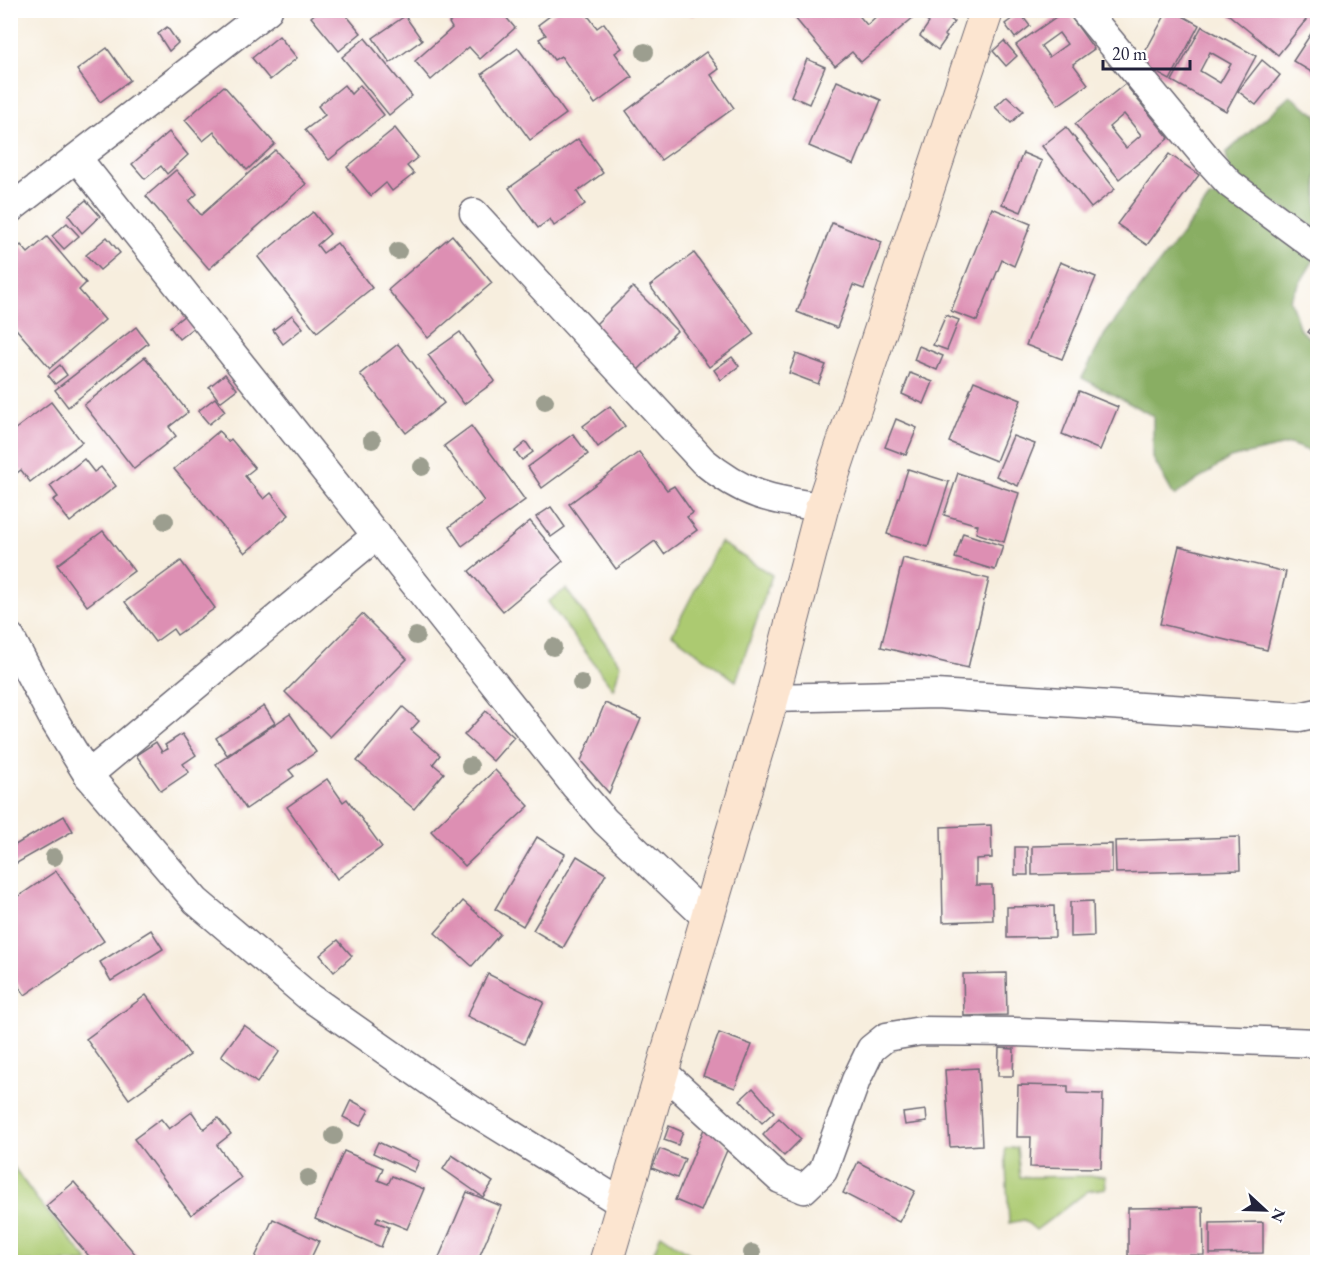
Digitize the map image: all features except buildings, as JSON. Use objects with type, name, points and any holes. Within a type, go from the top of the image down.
[{"type":"street","points":[[10,209],[268,10]]},
{"type":"street","points":[[606,1263],[772,698],[822,507],[987,10]]},
{"type":"street","points":[[1084,10],[1230,184],[1317,249]]},
{"type":"street","points":[[77,158],[604,821],[706,917]]},
{"type":"street","points":[[474,213],[703,461],[720,475],[754,493],[773,500],[822,507]]},
{"type":"street","points":[[88,775],[377,535]]},
{"type":"street","points":[[10,637],[54,720],[88,775],[196,901],[308,996],[459,1102],[623,1204]]},
{"type":"street","points":[[772,698],[936,694],[1299,717],[1317,713]]},
{"type":"street","points":[[662,1071],[780,1179],[804,1189],[824,1171],[856,1080],[871,1049],[886,1037],[921,1031],[1015,1032],[1317,1043]]},
{"type":"green space","points":[[1290,96],[1317,115],[1317,229],[1230,176],[1226,153]]},
{"type":"green space","points":[[1241,196],[1314,260],[1290,299],[1300,330],[1317,344],[1317,454],[1290,444],[1230,458],[1174,496],[1153,458],[1153,416],[1082,378],[1105,334],[1210,197]]},
{"type":"green space","points":[[720,542],[772,575],[736,681],[672,634]]},
{"type":"green space","points":[[566,589],[621,665],[613,689],[548,602]]},
{"type":"green space","points":[[1005,1148],[1017,1148],[1020,1177],[1105,1176],[1106,1188],[1088,1191],[1036,1230],[1024,1220],[1009,1223]]},
{"type":"green space","points":[[10,1162],[36,1198],[89,1262],[11,1262]]},
{"type":"green space","points":[[661,1234],[702,1262],[650,1262]]}]
